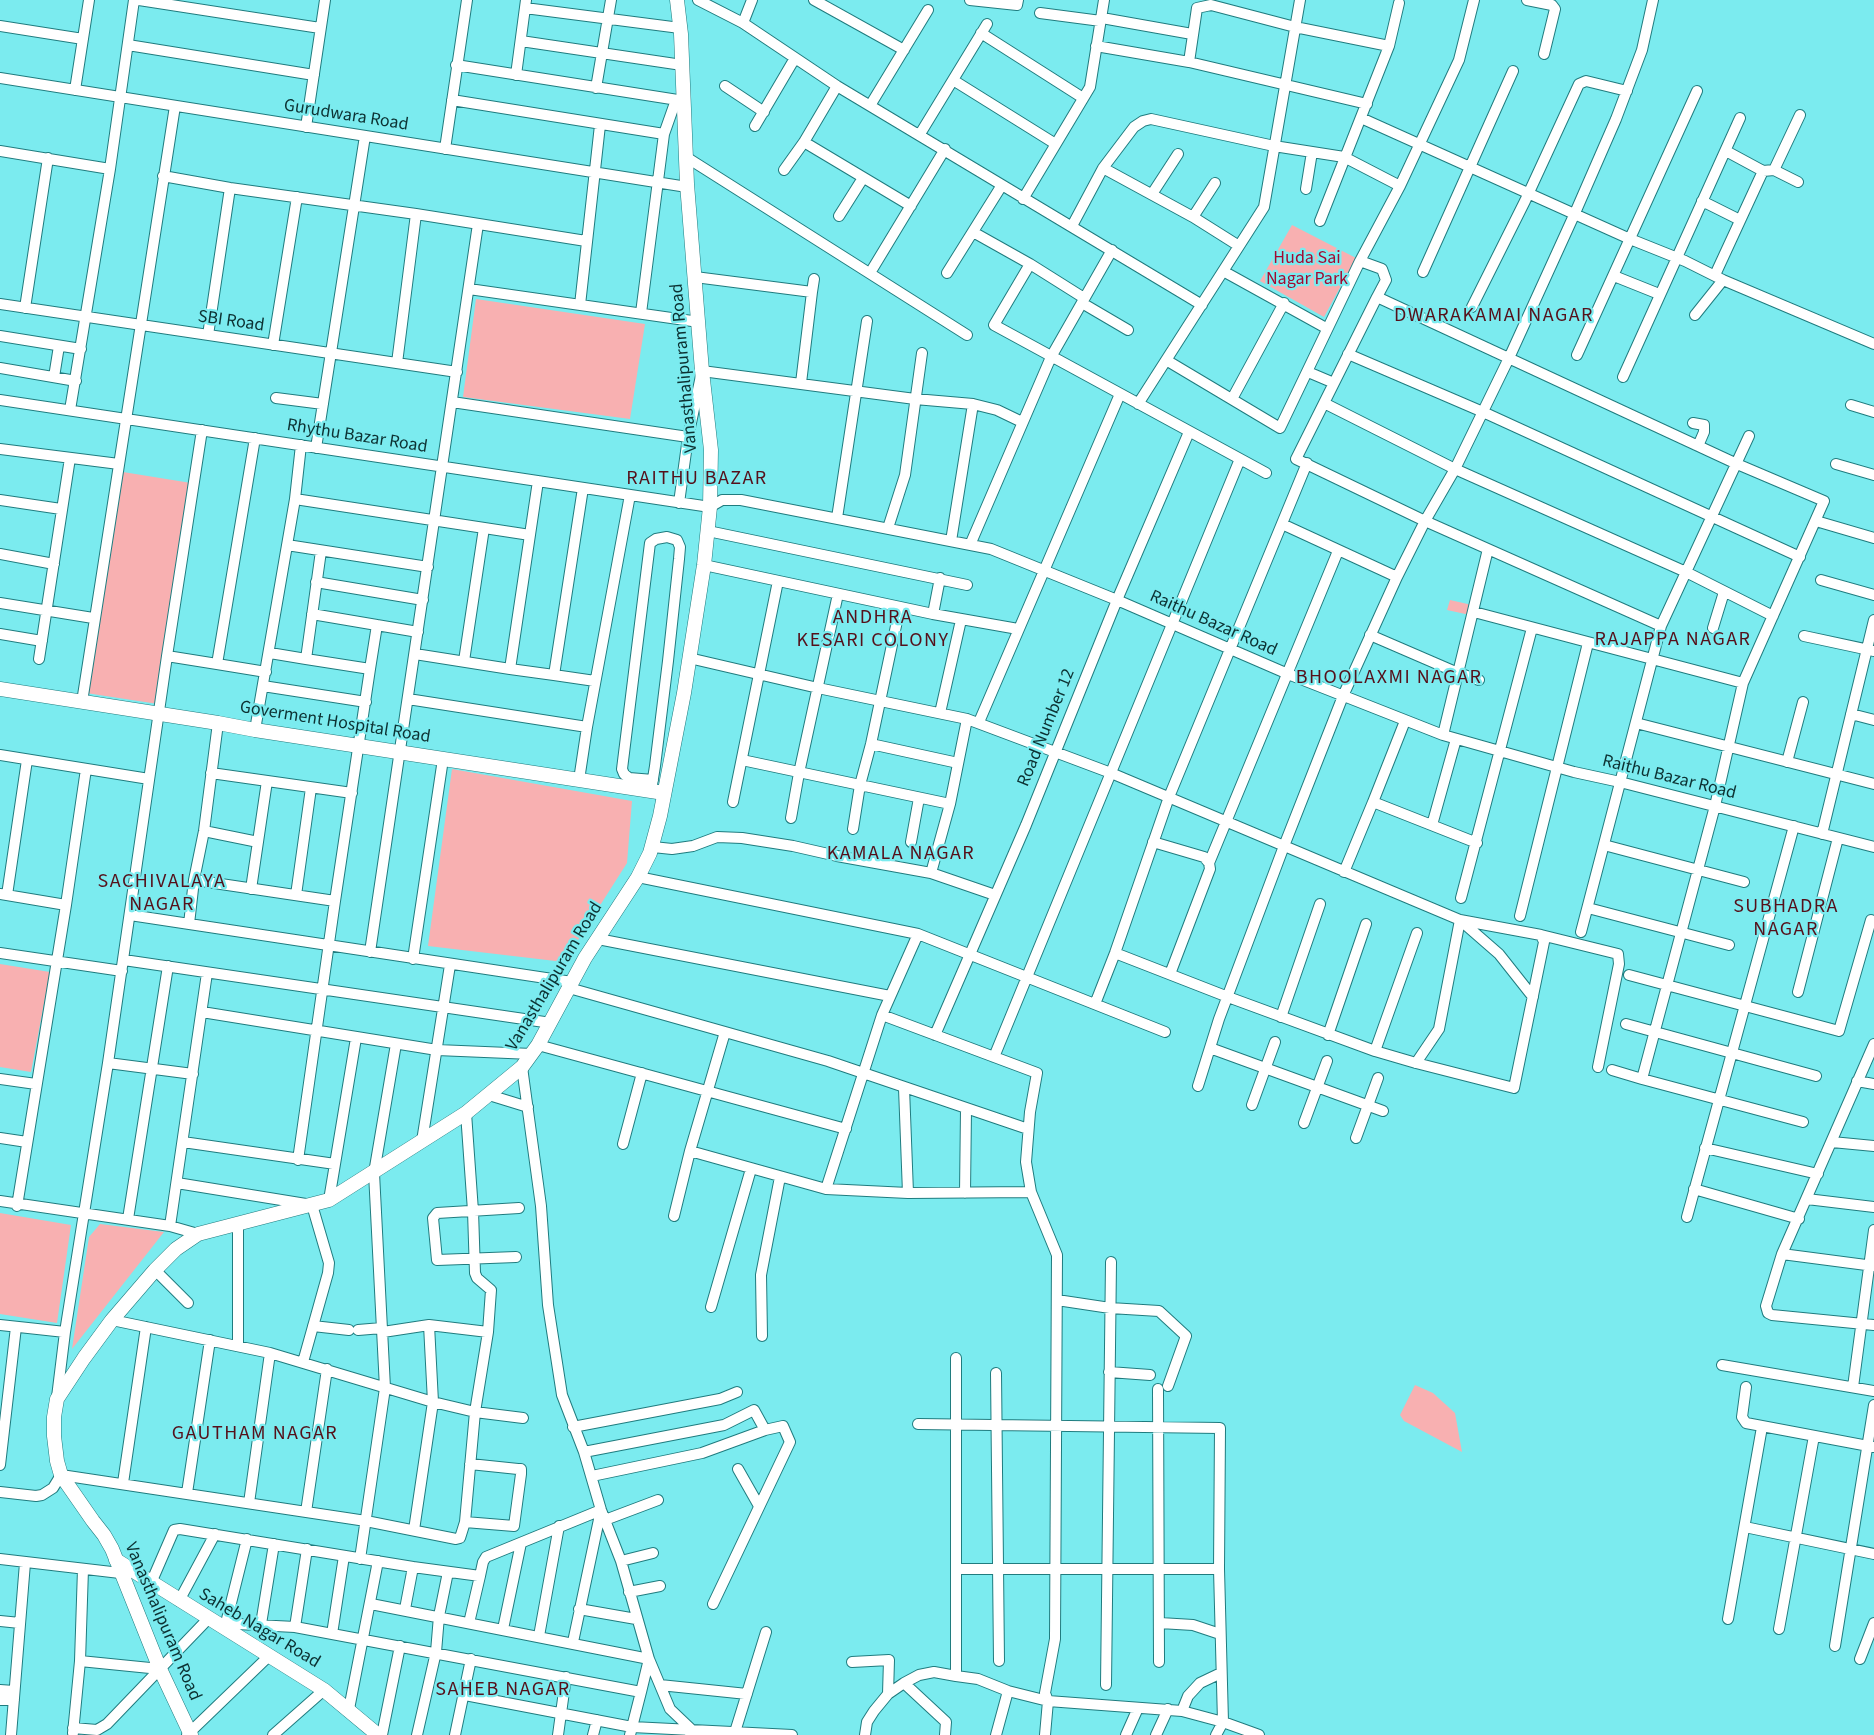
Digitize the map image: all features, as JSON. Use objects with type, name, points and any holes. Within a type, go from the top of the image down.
[{"type":"street","points":[[75,90],[89,0]]},
{"type":"street","points":[[70,410],[122,98],[134,0]]},
{"type":"street","points":[[139,0],[320,28]]},
{"type":"street","points":[[306,127],[325,0]]},
{"type":"street","points":[[445,149],[467,0]]},
{"type":"street","points":[[596,88],[611,0]]},
{"type":"street","name":"Vanasthalipuram Road","points":[[189,1734],[104,1535],[61,1475],[54,1436],[57,1399],[112,1320],[176,1249],[198,1234],[329,1200],[466,1113],[522,1067],[551,1023],[598,939],[638,877],[653,847],[656,788],[689,658],[704,565],[710,507],[711,450],[702,371],[680,101],[682,65],[676,0]]},
{"type":"street","points":[[698,0],[743,23],[837,86],[871,104],[1023,199],[1202,305]]},
{"type":"street","points":[[743,23],[752,0]]},
{"type":"street","points":[[814,0],[904,50]]},
{"type":"street","points":[[970,0],[1017,4],[1018,0]]},
{"type":"street","points":[[1023,199],[1054,143],[1090,87],[1104,0]]},
{"type":"street","points":[[1138,404],[1264,207],[1300,0]]},
{"type":"street","points":[[1166,360],[1280,428],[1308,372],[1326,328],[1400,186],[1459,60],[1474,0]]},
{"type":"street","points":[[1527,0],[1552,5],[1555,9],[1544,54]]},
{"type":"street","points":[[1198,1086],[1284,846],[1343,696],[1396,577],[1455,469],[1575,213],[1627,91],[1642,50],[1653,0]]},
{"type":"street","points":[[1320,221],[1389,46],[1399,3]]},
{"type":"street","points":[[516,75],[526,4],[608,19],[680,28]]},
{"type":"street","points":[[1189,62],[1197,8],[1211,5],[1295,27],[1389,46]]},
{"type":"street","points":[[871,104],[928,10]]},
{"type":"street","points":[[1040,13],[1192,34]]},
{"type":"street","points":[[0,26],[83,39]]},
{"type":"street","points":[[920,134],[984,29],[1083,98]]},
{"type":"street","points":[[521,41],[682,65]]},
{"type":"street","points":[[128,45],[314,75]]},
{"type":"street","points":[[1096,46],[1189,62],[1367,104]]},
{"type":"street","points":[[755,126],[795,58]]},
{"type":"street","points":[[456,65],[680,101],[664,134],[641,313]]},
{"type":"street","points":[[1423,272],[1513,71]]},
{"type":"street","name":"Gurudwara Road","points":[[0,78],[687,187]]},
{"type":"street","points":[[952,80],[1054,143]]},
{"type":"street","points":[[1472,307],[1579,84],[1586,81],[1627,91]]},
{"type":"street","points":[[725,86],[764,111]]},
{"type":"street","points":[[784,170],[804,142],[837,86]]},
{"type":"street","points":[[1577,355],[1697,91]]},
{"type":"street","points":[[452,100],[664,134]]},
{"type":"street","points":[[82,702],[93,618],[175,106]]},
{"type":"street","points":[[1695,315],[1719,278],[1740,220],[1800,115]]},
{"type":"street","points":[[1361,118],[1630,239],[1874,344]]},
{"type":"street","points":[[1623,377],[1740,118]]},
{"type":"street","points":[[1072,226],[1104,168],[1134,127],[1151,119],[1274,146],[1344,157],[1400,186]]},
{"type":"street","points":[[580,305],[600,125]]},
{"type":"street","points":[[316,448],[365,136]]},
{"type":"street","points":[[804,142],[911,206]]},
{"type":"street","points":[[870,273],[945,149]]},
{"type":"street","points":[[0,151],[110,169]]},
{"type":"street","points":[[1725,151],[1798,182]]},
{"type":"street","points":[[1305,189],[1312,152]]},
{"type":"street","points":[[1152,194],[1178,154]]},
{"type":"street","points":[[686,157],[967,335]]},
{"type":"street","points":[[25,308],[48,158]]},
{"type":"street","points":[[1104,168],[1193,217],[1239,246]]},
{"type":"street","points":[[163,176],[586,241]]},
{"type":"street","points":[[839,216],[863,178]]},
{"type":"street","points":[[1193,217],[1215,183]]},
{"type":"street","points":[[947,273],[1002,185]]},
{"type":"street","points":[[208,335],[230,188]]},
{"type":"street","points":[[273,345],[297,197]]},
{"type":"street","points":[[1702,201],[1740,220]]},
{"type":"street","points":[[397,363],[416,214]]},
{"type":"street","points":[[370,952],[478,224]]},
{"type":"street","points":[[973,232],[1030,264],[1128,330]]},
{"type":"street","points":[[970,545],[1052,357],[1112,250]]},
{"type":"street","points":[[1360,261],[1382,269],[1386,280],[1296,459],[1425,521],[1661,626]]},
{"type":"street","points":[[1030,264],[994,326],[1266,473]]},
{"type":"street","points":[[1223,271],[1326,328]]},
{"type":"street","points":[[1614,276],[1659,294]]},
{"type":"street","points":[[695,277],[812,292]]},
{"type":"street","points":[[801,383],[814,279]]},
{"type":"street","points":[[469,289],[699,322]]},
{"type":"street","points":[[1377,297],[1737,464],[1824,501],[1743,683],[1715,806],[1642,1079]]},
{"type":"street","points":[[1232,399],[1284,303]]},
{"type":"street","name":"SBI Road","points":[[0,304],[456,372]]},
{"type":"street","points":[[837,518],[867,321]]},
{"type":"street","points":[[0,336],[81,349]]},
{"type":"street","points":[[54,377],[59,346]]},
{"type":"street","points":[[888,528],[905,475],[922,353]]},
{"type":"street","points":[[1348,354],[1483,412],[1800,557]]},
{"type":"street","points":[[0,368],[76,381]]},
{"type":"street","points":[[679,503],[688,437],[702,371],[915,399],[973,404],[997,410],[1022,422]]},
{"type":"street","points":[[1308,372],[1334,383]]},
{"type":"street","points":[[980,722],[1120,394]]},
{"type":"street","points":[[276,398],[323,404]]},
{"type":"street","name":"Rhythu Bazar Road","points":[[0,400],[710,507]]},
{"type":"street","points":[[452,402],[688,437]]},
{"type":"street","points":[[1324,403],[1455,469],[1686,572],[1773,616]]},
{"type":"street","points":[[951,541],[973,404]]},
{"type":"street","points":[[1851,405],[1874,412]]},
{"type":"street","points":[[1693,423],[1704,424],[1704,432],[1698,446]]},
{"type":"street","points":[[57,1399],[65,1332],[123,965],[202,430]]},
{"type":"street","name":"Road Number 12","points":[[935,1035],[1189,432]]},
{"type":"street","points":[[1581,932],[1661,626],[1749,436]]},
{"type":"street","points":[[217,664],[255,438]]},
{"type":"street","points":[[255,730],[295,499],[301,445]]},
{"type":"street","points":[[0,449],[119,464]]},
{"type":"street","points":[[39,659],[70,458]]},
{"type":"street","points":[[993,1057],[1240,459]]},
{"type":"street","points":[[1095,1004],[1169,797],[1307,463]]},
{"type":"street","points":[[1836,464],[1874,475]]},
{"type":"street","points":[[510,669],[537,481]]},
{"type":"street","points":[[554,675],[583,488]]},
{"type":"street","points":[[579,780],[630,495]]},
{"type":"street","points":[[295,499],[530,535]]},
{"type":"street","points":[[0,500],[61,509]]},
{"type":"street","name":"Raithu Bazar Road","points":[[710,507],[722,500],[741,500],[991,549],[1117,600],[1229,650],[1443,735],[1557,767],[1874,847]]},
{"type":"street","points":[[1815,521],[1874,538]]},
{"type":"street","points":[[1282,524],[1396,577]]},
{"type":"street","points":[[464,661],[484,528]]},
{"type":"street","points":[[708,531],[967,585]]},
{"type":"street","points":[[667,537],[677,540],[680,547],[656,788],[629,778],[622,769],[650,543],[652,540],[667,537]]},
{"type":"street","points":[[287,545],[428,567]]},
{"type":"street","points":[[1443,735],[1488,549]]},
{"type":"street","points":[[306,659],[321,551]]},
{"type":"street","points":[[1170,974],[1210,869],[1209,862],[1338,551]]},
{"type":"street","points":[[0,554],[54,564]]},
{"type":"street","points":[[704,565],[961,620],[1018,629]]},
{"type":"street","points":[[933,614],[940,578]]},
{"type":"street","points":[[1821,580],[1874,595]]},
{"type":"street","points":[[733,802],[778,581]]},
{"type":"street","points":[[316,582],[423,600]]},
{"type":"street","points":[[1713,628],[1724,592]]},
{"type":"street","points":[[791,818],[838,594]]},
{"type":"street","points":[[0,603],[93,618]]},
{"type":"street","points":[[853,829],[900,607]]},
{"type":"street","points":[[1474,612],[1743,683]]},
{"type":"street","points":[[312,614],[418,632]]},
{"type":"street","points":[[940,713],[961,620]]},
{"type":"street","points":[[1822,834],[1851,714],[1871,651],[1874,620]]},
{"type":"street","points":[[298,1160],[377,625]]},
{"type":"street","points":[[1461,898],[1532,628]]},
{"type":"street","points":[[0,634],[42,641]]},
{"type":"street","points":[[1370,635],[1479,680]]},
{"type":"street","points":[[1804,636],[1871,651]]},
{"type":"street","points":[[1520,916],[1588,643]]},
{"type":"street","points":[[270,653],[370,669]]},
{"type":"street","points":[[415,654],[595,681]]},
{"type":"street","points":[[167,656],[266,672]]},
{"type":"street","points":[[689,658],[980,722],[1054,753],[1111,773],[1460,920],[1541,935],[1618,954],[1619,964],[1598,1067]]},
{"type":"street","points":[[263,686],[366,702]]},
{"type":"street","name":"Goverment Hospital Road","points":[[0,689],[579,780],[656,788]]},
{"type":"street","points":[[408,699],[587,727]]},
{"type":"street","points":[[1787,762],[1803,702]]},
{"type":"street","points":[[1851,714],[1874,720]]},
{"type":"street","points":[[931,873],[950,804],[967,718]]},
{"type":"street","points":[[1344,872],[1405,721]]},
{"type":"street","points":[[189,924],[218,723]]},
{"type":"street","points":[[1636,723],[1874,784]]},
{"type":"street","points":[[1432,825],[1456,739]]},
{"type":"street","points":[[871,744],[958,763]]},
{"type":"street","points":[[0,755],[149,779]]},
{"type":"street","points":[[413,959],[443,759]]},
{"type":"street","points":[[27,760],[4,895],[66,905]]},
{"type":"street","points":[[742,760],[950,804]]},
{"type":"street","points":[[17,1205],[86,769]]},
{"type":"street","points":[[211,773],[352,793]]},
{"type":"street","points":[[251,889],[267,781]]},
{"type":"street","points":[[296,895],[311,788]]},
{"type":"street","points":[[911,842],[919,798]]},
{"type":"street","points":[[1372,802],[1477,843]]},
{"type":"street","points":[[1687,1217],[1794,826]]},
{"type":"street","points":[[204,831],[258,842]]},
{"type":"street","points":[[653,847],[672,849],[693,846],[717,837],[742,838],[931,873],[995,895]]},
{"type":"street","points":[[1798,992],[1838,838]]},
{"type":"street","points":[[1153,842],[1204,857],[1209,862]]},
{"type":"street","points":[[1604,845],[1744,882]]},
{"type":"street","points":[[638,877],[918,934],[1026,979],[1165,1032]]},
{"type":"street","points":[[194,880],[335,901]]},
{"type":"street","points":[[1281,1017],[1320,904]]},
{"type":"street","points":[[1588,908],[1729,945]]},
{"type":"street","points":[[130,915],[571,985],[828,1061],[1028,1129]]},
{"type":"street","points":[[1629,975],[1839,1032],[1873,917]]},
{"type":"street","points":[[1460,920],[1499,954],[1533,997]]},
{"type":"street","points":[[1416,1063],[1439,1029],[1460,920]]},
{"type":"street","points":[[1328,1035],[1366,924]]},
{"type":"street","points":[[1375,1051],[1417,933]]},
{"type":"street","points":[[826,1189],[882,1015],[918,934]]},
{"type":"street","points":[[1115,952],[1328,1035],[1416,1063],[1514,1088],[1544,942],[1541,935]]},
{"type":"street","points":[[598,939],[890,996]]},
{"type":"street","points":[[0,952],[57,961],[168,966],[551,1023]]},
{"type":"street","points":[[422,1141],[450,965]]},
{"type":"street","points":[[128,1220],[168,966]]},
{"type":"street","points":[[170,1226],[207,973]]},
{"type":"street","points":[[202,1012],[438,1050],[535,1049],[642,1073],[708,1093],[846,1129]]},
{"type":"street","points":[[882,1015],[1037,1073],[1028,1129],[1026,1162],[1031,1192],[1057,1255],[1056,1569],[1054,1639],[1045,1693],[1048,1701],[1045,1735]]},
{"type":"street","points":[[1626,1024],[1816,1076]]},
{"type":"street","points":[[674,1216],[690,1151],[725,1032]]},
{"type":"street","points":[[329,1200],[356,1038]]},
{"type":"street","points":[[1252,1105],[1275,1042]]},
{"type":"street","points":[[360,1558],[385,1388],[374,1173],[396,1044]]},
{"type":"street","points":[[1874,1044],[1782,1254],[1766,1302],[1768,1313],[1772,1315],[1874,1325]]},
{"type":"street","points":[[1210,1048],[1383,1111]]},
{"type":"street","points":[[1304,1123],[1326,1061]]},
{"type":"street","points":[[108,1063],[193,1074]]},
{"type":"street","points":[[522,1067],[541,1206],[548,1305],[562,1395],[621,1561],[649,1659],[670,1708],[691,1732]]},
{"type":"street","points":[[1612,1070],[1803,1122]]},
{"type":"street","points":[[623,1144],[642,1073]]},
{"type":"street","points":[[1356,1138],[1378,1078]]},
{"type":"street","points":[[0,1079],[36,1084]]},
{"type":"street","points":[[1857,1081],[1874,1084]]},
{"type":"street","points":[[904,1088],[908,1193]]},
{"type":"street","points":[[489,1095],[528,1107]]},
{"type":"street","points":[[965,1193],[966,1109]]},
{"type":"street","points":[[0,1492],[36,1496],[53,1488],[61,1475],[366,1521],[456,1539],[462,1535],[475,1412],[488,1332],[490,1290],[477,1278],[475,1273],[466,1113]]},
{"type":"street","points":[[0,1138],[27,1142]]},
{"type":"street","points":[[183,1142],[335,1164]]},
{"type":"street","points":[[1832,1142],[1874,1146]]},
{"type":"street","points":[[1706,1148],[1818,1174]]},
{"type":"street","points":[[690,1151],[826,1189],[908,1193],[1031,1192]]},
{"type":"street","points":[[711,1307],[751,1168]]},
{"type":"street","points":[[762,1336],[761,1275],[780,1177]]},
{"type":"street","points":[[177,1183],[312,1205],[329,1263],[303,1362]]},
{"type":"street","points":[[1694,1189],[1799,1219]]},
{"type":"street","points":[[1808,1199],[1874,1207]]},
{"type":"street","points":[[0,1201],[170,1226],[198,1234]]},
{"type":"street","points":[[516,1257],[437,1260],[433,1218],[437,1213],[519,1208]]},
{"type":"street","points":[[238,1223],[238,1346]]},
{"type":"street","points":[[1853,1387],[1872,1266],[1874,1230]]},
{"type":"street","points":[[1782,1254],[1872,1266]]},
{"type":"street","points":[[1106,1684],[1111,1262]]},
{"type":"street","points":[[155,1270],[188,1303]]},
{"type":"street","points":[[1057,1300],[1110,1308],[1159,1311],[1186,1336],[1163,1388],[1158,1427],[1159,1662]]},
{"type":"street","points":[[112,1320],[270,1353],[433,1402],[475,1412],[522,1419]]},
{"type":"street","points":[[0,1324],[65,1332]]},
{"type":"street","points":[[414,1530],[433,1402],[429,1324]]},
{"type":"street","points":[[313,1326],[383,1330],[429,1324],[488,1332]]},
{"type":"street","points":[[0,1465],[16,1327]]},
{"type":"street","points":[[123,1483],[146,1328]]},
{"type":"street","points":[[187,1493],[210,1340]]},
{"type":"street","points":[[249,1503],[270,1353]]},
{"type":"street","points":[[956,1358],[956,1676]]},
{"type":"street","points":[[1722,1365],[1874,1391]]},
{"type":"street","points":[[306,1512],[327,1369]]},
{"type":"street","points":[[1109,1372],[1150,1375]]},
{"type":"street","points":[[996,1373],[999,1661]]},
{"type":"street","points":[[1746,1387],[1742,1417],[1749,1425],[1871,1447]]},
{"type":"street","points":[[573,1427],[720,1399],[737,1392]]},
{"type":"street","points":[[1835,1646],[1850,1549],[1871,1447],[1874,1404]]},
{"type":"street","points":[[584,1452],[724,1425],[754,1410],[765,1430]]},
{"type":"street","points":[[918,1424],[1220,1428],[1219,1569],[1223,1722],[1216,1735]]},
{"type":"street","points":[[592,1476],[702,1453],[765,1430],[783,1426],[790,1442],[713,1604]]},
{"type":"street","points":[[1728,1619],[1762,1427]]},
{"type":"street","points":[[1779,1629],[1814,1436]]},
{"type":"street","points":[[465,1521],[514,1526],[521,1474],[518,1468],[470,1464]]},
{"type":"street","points":[[738,1469],[759,1506]]},
{"type":"street","points":[[469,1623],[486,1557],[559,1526],[658,1500]]},
{"type":"street","points":[[573,1642],[603,1515]]},
{"type":"street","points":[[539,1636],[559,1526]]},
{"type":"street","points":[[1744,1527],[1874,1554]]},
{"type":"street","points":[[151,1583],[174,1530],[180,1529],[413,1568],[480,1576]]},
{"type":"street","points":[[179,1601],[215,1534]]},
{"type":"street","points":[[83,1569],[80,1661],[73,1732],[102,1728],[160,1669],[216,1622],[247,1539]]},
{"type":"street","points":[[503,1629],[521,1543]]},
{"type":"street","points":[[261,1624],[274,1544]]},
{"type":"street","points":[[295,1627],[307,1549]]},
{"type":"street","points":[[621,1561],[652,1553]]},
{"type":"street","points":[[332,1634],[344,1556]]},
{"type":"street","points":[[0,1559],[83,1569],[118,1566]]},
{"type":"street","points":[[349,1709],[378,1561]]},
{"type":"street","points":[[11,1735],[25,1563]]},
{"type":"street","name":"Saheb Nagar Road","points":[[118,1566],[216,1622],[324,1690],[349,1709],[375,1734]]},
{"type":"street","points":[[405,1610],[413,1568]]},
{"type":"street","points":[[957,1569],[1160,1571],[1219,1569]]},
{"type":"street","points":[[417,1735],[436,1653],[439,1616],[448,1572]]},
{"type":"street","points":[[629,1592],[660,1586]]},
{"type":"street","points":[[370,1604],[573,1642],[649,1659]]},
{"type":"street","points":[[579,1609],[636,1619]]},
{"type":"street","points":[[0,1621],[20,1623]]},
{"type":"street","points":[[216,1622],[295,1627],[641,1692]]},
{"type":"street","points":[[1160,1623],[1193,1625],[1220,1634]]},
{"type":"street","points":[[1860,1659],[1874,1623]]},
{"type":"street","points":[[735,1732],[766,1632]]},
{"type":"street","points":[[375,1734],[400,1646]]},
{"type":"street","points":[[189,1734],[269,1656]]},
{"type":"street","points":[[456,1735],[471,1659]]},
{"type":"street","points":[[631,1731],[649,1659]]},
{"type":"street","points":[[852,1662],[889,1660],[888,1694]]},
{"type":"street","points":[[80,1661],[160,1669]]},
{"type":"street","points":[[865,1735],[867,1722],[888,1694],[920,1675],[934,1672],[978,1679],[1048,1701],[1168,1709],[1223,1722],[1258,1735]]},
{"type":"street","points":[[1182,1712],[1188,1696],[1200,1683],[1221,1673]]},
{"type":"street","points":[[558,1735],[566,1677]]},
{"type":"street","points":[[904,1683],[946,1722],[945,1735]]},
{"type":"street","points":[[660,1684],[747,1694]]},
{"type":"street","points":[[0,1690],[14,1695]]},
{"type":"street","points":[[273,1735],[324,1690]]},
{"type":"street","points":[[996,1735],[1008,1690]]},
{"type":"street","points":[[0,1700],[14,1695]]},
{"type":"street","points":[[465,1695],[597,1720],[631,1731],[792,1735]]},
{"type":"street","points":[[1126,1735],[1138,1708]]},
{"type":"street","points":[[1156,1735],[1168,1709]]},
{"type":"street","points":[[593,1735],[597,1720]]},
{"type":"green space","name":"Huda Sai Nagar Park","points":[[1292,225],[1356,258],[1324,317],[1260,281]]},
{"type":"green space","points":[[476,299],[645,324],[630,419],[463,397]]},
{"type":"green space","points":[[123,472],[191,483],[158,704],[86,693]]},
{"type":"green space","points":[[1450,600],[1472,605],[1470,615],[1447,610]]},
{"type":"green space","points":[[452,769],[632,801],[627,863],[564,962],[428,946]]},
{"type":"green space","points":[[0,964],[50,972],[31,1072],[0,1067]]},
{"type":"green space","points":[[0,1213],[71,1225],[57,1323],[0,1314]]},
{"type":"green space","points":[[100,1224],[164,1232],[72,1349],[89,1237]]},
{"type":"green space","points":[[1415,1385],[1433,1393],[1455,1413],[1462,1452],[1404,1421],[1400,1415]]},
{"type":"district","name":"DWARAKAMAI NAGAR","points":[[1494,317]]},
{"type":"district","name":"RAITHU BAZAR","points":[[697,480]]},
{"type":"district","name":"ANDHRA KESARI COLONY","points":[[873,630]]},
{"type":"district","name":"RAJAPPA NAGAR","points":[[1673,641]]},
{"type":"district","name":"BHOOLAXMI NAGAR","points":[[1389,679]]},
{"type":"district","name":"KAMALA NAGAR","points":[[901,855]]},
{"type":"district","name":"SACHIVALAYA NAGAR","points":[[162,894]]},
{"type":"district","name":"SUBHADRA NAGAR","points":[[1786,920]]},
{"type":"district","name":"GAUTHAM NAGAR","points":[[255,1435]]},
{"type":"district","name":"SAHEB NAGAR","points":[[503,1691]]}]
